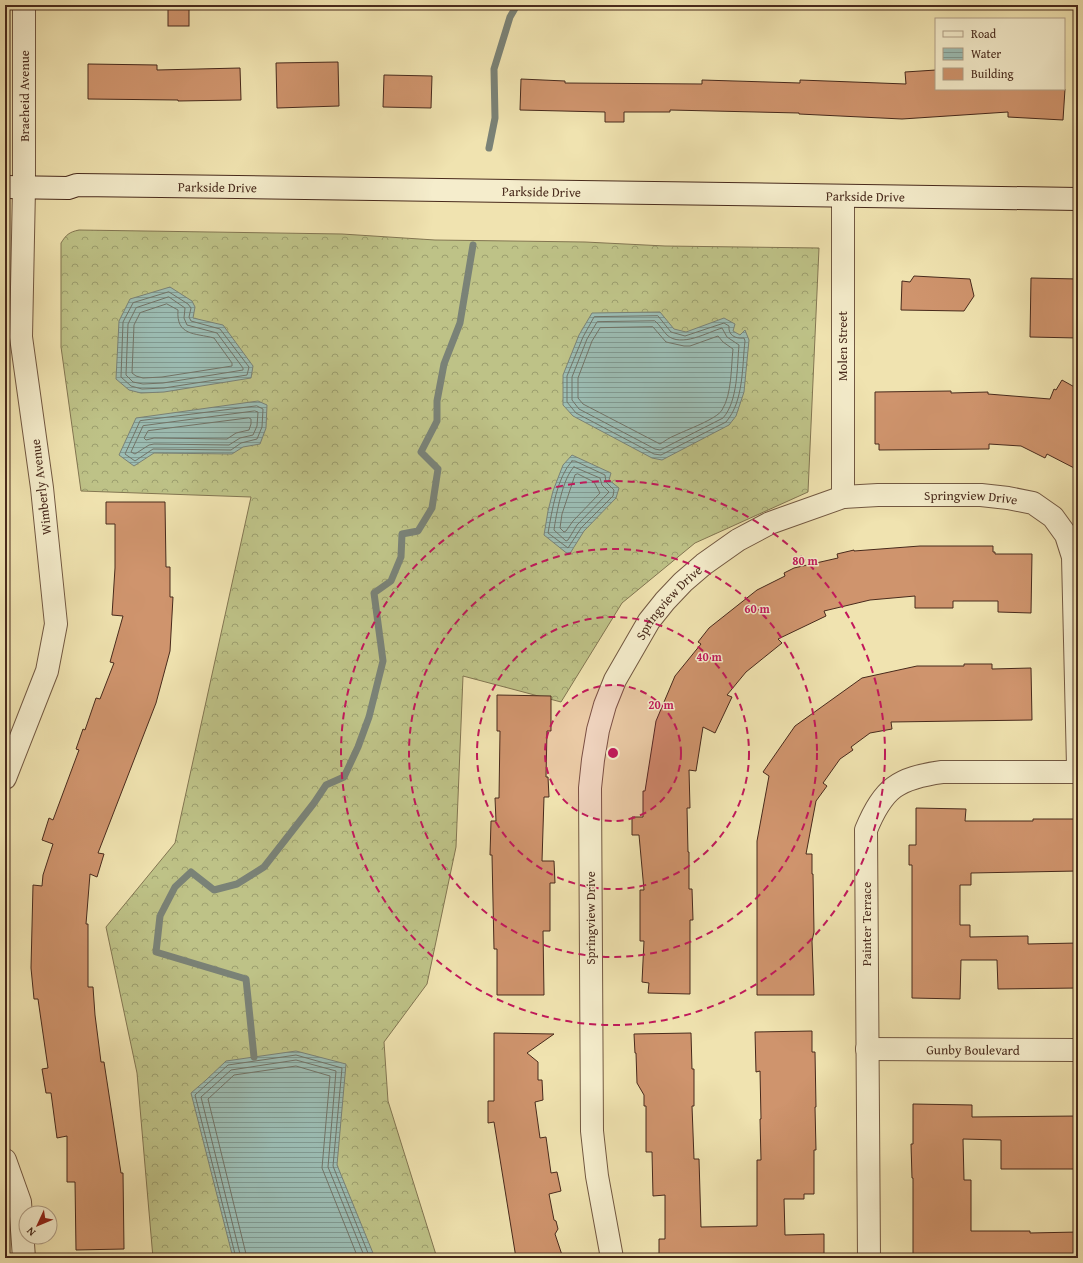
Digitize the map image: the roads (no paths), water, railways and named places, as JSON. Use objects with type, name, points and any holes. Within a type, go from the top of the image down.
[{"type":"street","name":"Braeheid Avenue","points":[[14,188],[24,5]]},
{"type":"street","name":"Parkside Drive","points":[[14,188],[68,188],[77,185],[1078,199]]},
{"type":"street","name":"Wimberly Avenue","points":[[5,778],[13,733],[47,671],[56,624],[42,488],[21,337],[14,188]]},
{"type":"street","name":"Molen Street","points":[[842,496],[843,196]]},
{"type":"street","name":"Springview Drive","points":[[612,1258],[597,1176],[592,1131],[590,788],[598,730],[605,705],[615,680],[649,621],[665,601],[688,578],[720,551],[763,527],[842,496],[981,495],[1033,503],[1053,517],[1066,535],[1073,557],[1078,766]]},
{"type":"street","name":"Painter Terrace","points":[[868,1258],[866,830],[872,814],[890,790],[904,780],[925,774],[942,772],[1078,772]]},
{"type":"street","name":"Gunby Boulevard","points":[[867,1049],[1078,1050]]},
{"type":"street","points":[[5,1160],[20,1202],[24,1258]]},
{"type":"street","points":[[5,1246],[12,1249],[24,1258]]},
{"type":"water","points":[[170,287],[192,301],[195,307],[193,318],[223,325],[253,366],[251,378],[164,392],[141,393],[129,390],[116,379],[119,321],[130,299]]},
{"type":"water","points":[[660,312],[674,329],[686,332],[724,318],[735,324],[733,331],[740,335],[745,330],[749,340],[744,392],[736,416],[729,425],[662,460],[652,458],[573,416],[563,405],[563,375],[579,335],[592,313]]},
{"type":"water","points":[[258,401],[267,405],[266,428],[260,444],[243,447],[232,454],[154,453],[134,466],[119,455],[136,418]]},
{"type":"water","points":[[572,455],[611,473],[609,480],[619,488],[616,498],[584,531],[569,555],[544,535],[553,491],[563,465]]},
{"type":"water","points":[[296,1051],[346,1064],[337,1165],[375,1258],[233,1258],[191,1093],[226,1061]]},
{"type":"waterway","points":[[489,148],[495,118],[494,69],[510,17],[517,5]]},
{"type":"waterway","points":[[254,1057],[246,979],[156,952],[160,916],[175,887],[191,872],[214,890],[237,884],[264,867],[314,803],[326,785],[344,777],[358,747],[369,717],[383,661],[374,593],[391,581],[401,557],[402,534],[418,531],[432,508],[438,469],[421,452],[437,421],[437,401],[444,364],[460,323],[473,245]]}]
